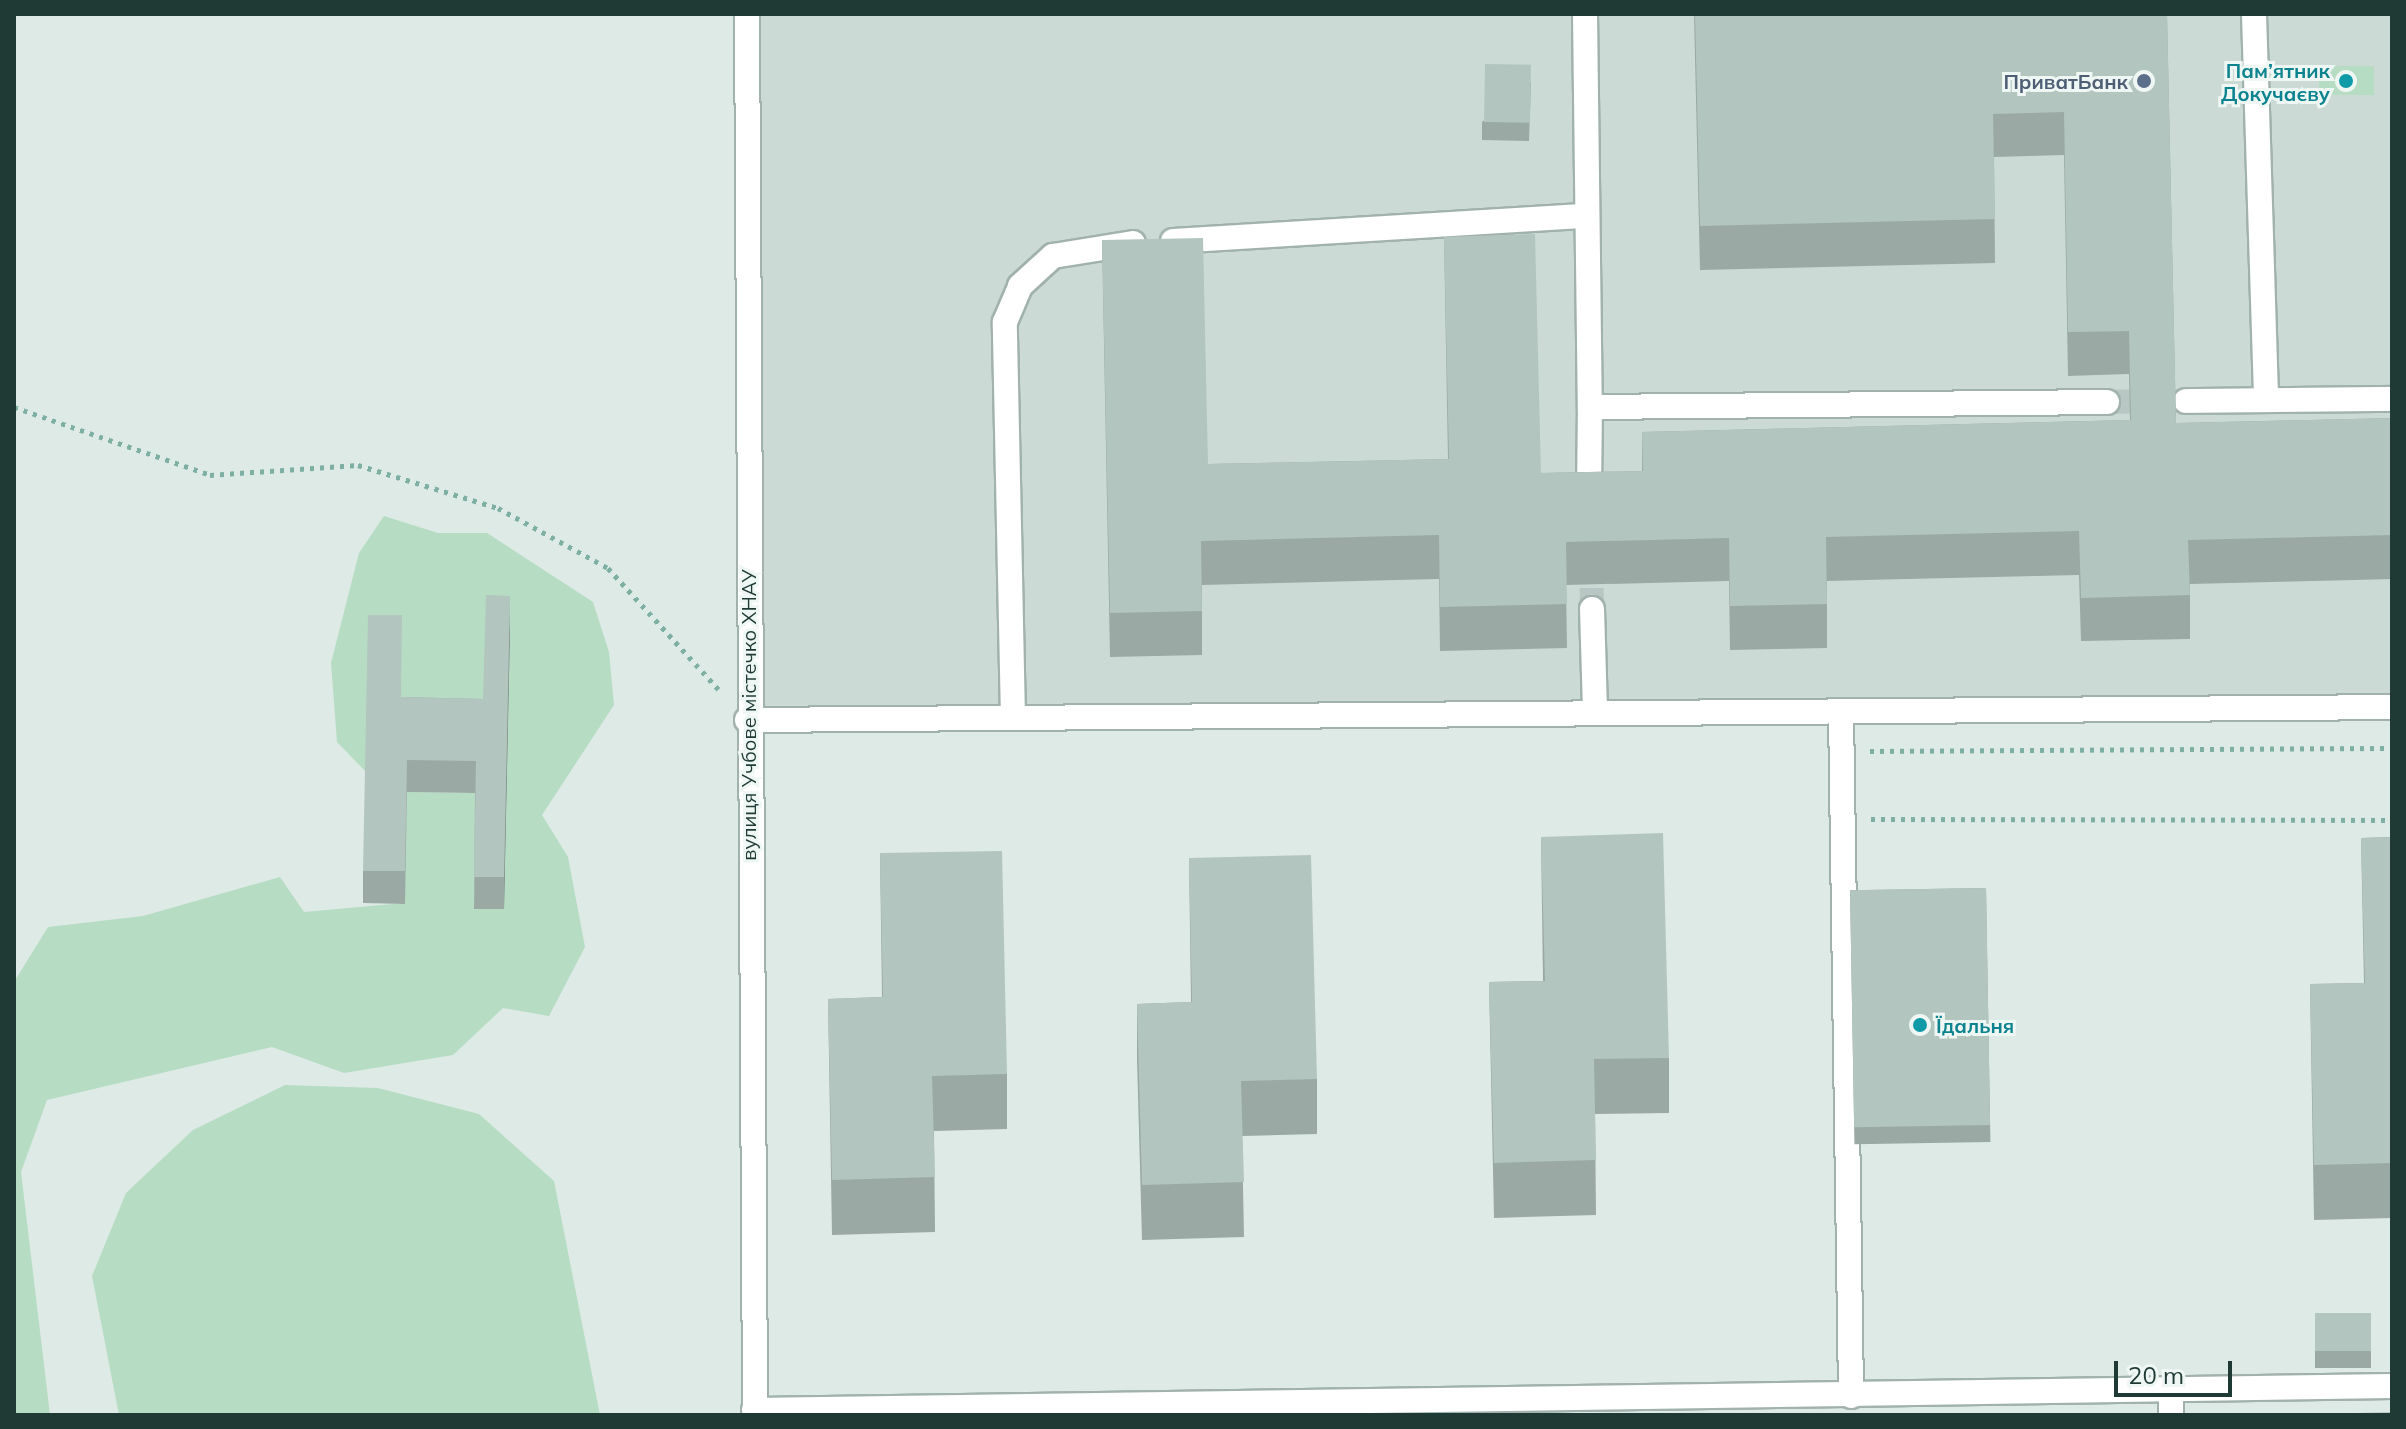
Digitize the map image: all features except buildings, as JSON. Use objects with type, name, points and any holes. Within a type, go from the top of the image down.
[{"type":"street","name":"вулиця Учбове містечко ХНАУ","points":[[747,14],[747,720],[754,1413]]},
{"type":"street","points":[[1585,14],[1589,496]]},
{"type":"street","points":[[2254,14],[2266,400]]},
{"type":"street","points":[[1013,718],[1005,322],[1020,286],[1053,256],[1109,244],[1586,216]]},
{"type":"street","points":[[2186,401],[2392,399]]},
{"type":"street","points":[[1590,407],[2107,402]]},
{"type":"street","points":[[1592,609],[1595,713]]},
{"type":"street","points":[[747,720],[2392,707]]},
{"type":"street","points":[[1841,711],[1851,1396]]},
{"type":"street","points":[[754,1413],[1224,1410],[1851,1396],[1952,1405],[2171,1390],[2392,1386]]},
{"type":"street","points":[[2171,1390],[2171,1415]]},
{"type":"path","points":[[14,407],[210,475],[358,465],[498,508],[608,568],[747,720]]},
{"type":"path","points":[[1841,752],[2392,748]]},
{"type":"path","points":[[1842,819],[2392,820]]},
{"type":"shaded area","points":[[746,14],[2392,14],[2392,720],[746,720]]},
{"type":"green space","points":[[2319,66],[2374,66],[2374,95],[2319,95]]},
{"type":"green space","points":[[384,516],[438,533],[487,533],[593,602],[609,652],[614,705],[542,815],[568,857],[585,947],[549,1016],[503,1008],[453,1055],[344,1073],[272,1047],[47,1100],[21,1172],[50,1415],[14,1415],[14,982],[48,927],[143,916],[280,877],[304,912],[404,903],[407,792],[476,793],[474,909],[504,909],[483,731],[366,772],[337,742],[331,663],[359,553]]},
{"type":"green space","points":[[285,1085],[378,1088],[479,1114],[554,1181],[600,1415],[119,1415],[92,1276],[126,1193],[193,1130]]},
{"type":"tunnel","points":[[2107,402],[2161,401]]},
{"type":"tunnel","points":[[1591,552],[1592,609]]},
{"type":"place","name":"ПриватБанк","points":[[2144,81]]},
{"type":"place","name":"Пам’ятник Докучаєву","points":[[2346,81]]},
{"type":"place","name":"Їдальня","points":[[1920,1025]]}]
